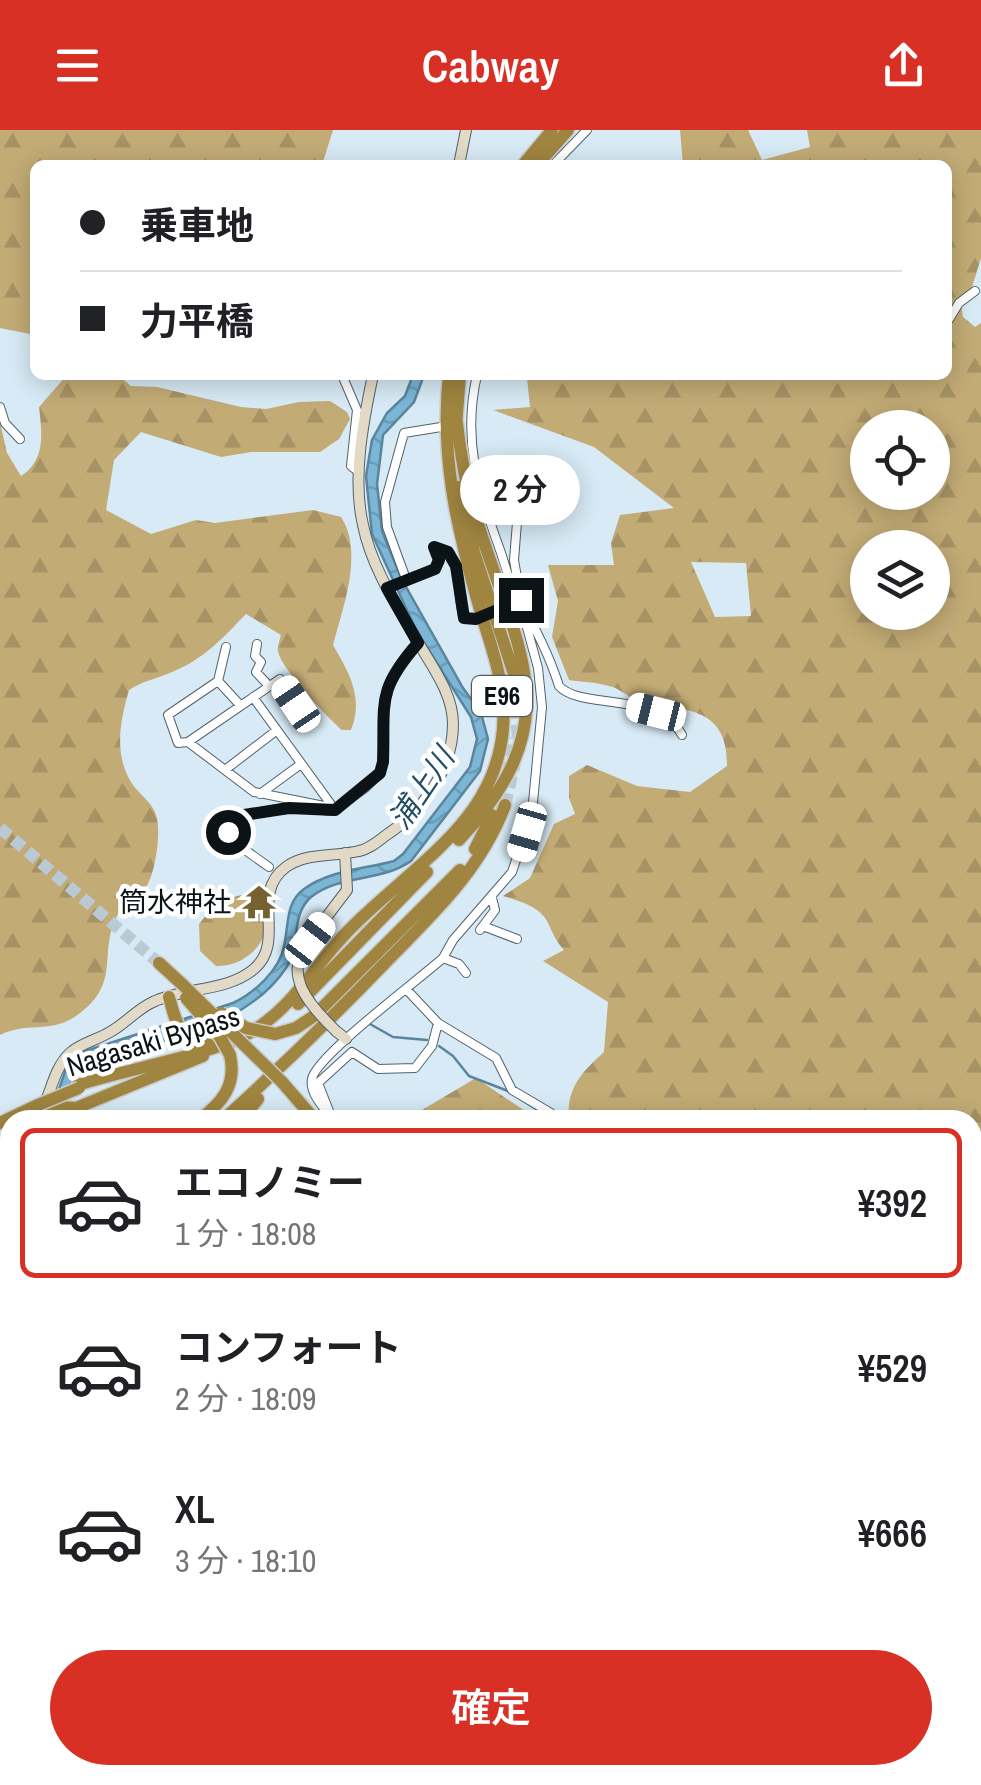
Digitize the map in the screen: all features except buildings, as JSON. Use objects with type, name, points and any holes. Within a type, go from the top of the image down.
[{"type":"highway","points":[[527,160],[552,130]]},
{"type":"highway","points":[[541,160],[568,130]]},
{"type":"highway","name":"Nagasaki Bypass","points":[[27,1110],[78,1087],[213,1047],[264,1023],[287,1005],[350,930],[452,837],[475,807],[493,774],[502,742],[502,688],[462,546],[447,469],[449,380]]},
{"type":"highway","name":"Nagasaki Bypass","points":[[459,380],[452,426],[466,525],[513,671]]},
{"type":"highway","name":"Nagasaki Bypass","points":[[78,1087],[206,1055],[247,1041],[285,1017],[497,796],[515,764],[527,714],[525,666],[469,495],[452,426]]},
{"type":"highway","name":"Nagasaki Bypass","points":[[462,546],[504,668],[509,736]]},
{"type":"highway","points":[[247,1110],[441,916],[472,877],[505,805]]},
{"type":"highway","points":[[230,1110],[437,900],[480,842],[492,815]]},
{"type":"highway","points":[[230,1110],[409,939],[459,885],[486,846]]},
{"type":"highway","points":[[176,990],[240,1025],[275,1034],[296,1028],[314,1016],[460,870]]},
{"type":"highway","points":[[158,965],[220,1036],[230,1056],[228,1090],[211,1110]]},
{"type":"highway","points":[[176,990],[174,1014],[179,1030],[197,1044],[212,1043],[264,1023]]},
{"type":"highway","points":[[176,990],[310,1110]]},
{"type":"highway","points":[[43,1104],[69,1108],[206,1055]]},
{"type":"street","points":[[461,160],[466,130]]},
{"type":"street","points":[[558,160],[587,130]]},
{"type":"street","points":[[952,315],[975,292]]},
{"type":"street","points":[[344,380],[356,410],[351,466],[359,472]]},
{"type":"street","points":[[40,1110],[66,1056],[76,1048],[112,1032],[152,1002],[176,990],[232,980],[255,969],[269,944],[266,904],[274,878],[301,859],[345,858],[363,851],[415,814],[444,766],[452,738],[452,703],[389,587],[362,524],[359,472],[373,380]]},
{"type":"street","points":[[476,380],[471,454],[478,488],[517,596],[562,690],[656,712],[668,718],[682,735]]},
{"type":"street","points":[[0,407],[5,422],[20,439]]},
{"type":"street","points":[[406,579],[387,527],[388,488],[404,434],[472,424]]},
{"type":"street","points":[[318,1110],[312,1078],[341,1035],[408,990],[444,958],[453,940],[512,872],[532,813],[542,707],[538,668],[514,560],[518,510],[550,511],[566,504]]},
{"type":"street","points":[[389,587],[435,569],[439,560],[434,547],[448,552],[456,566],[464,618],[476,619],[521,600]]},
{"type":"street","points":[[269,867],[233,839],[228,832],[229,822],[238,816],[289,808],[334,811],[380,773],[384,692],[394,670],[418,643]]},
{"type":"street","points":[[257,644],[255,656],[261,662],[256,672],[269,686]]},
{"type":"street","points":[[226,646],[218,681],[168,715],[178,743],[188,742],[280,679],[296,704]]},
{"type":"street","points":[[218,681],[240,705]]},
{"type":"street","points":[[253,696],[334,811]]},
{"type":"street","points":[[224,770],[277,730]]},
{"type":"street","points":[[188,742],[260,794],[334,811]]},
{"type":"street","points":[[260,794],[301,764]]},
{"type":"street","points":[[341,1035],[308,1003],[296,971],[310,940],[348,886],[345,858]]},
{"type":"street","points":[[492,898],[496,910],[481,928],[516,940]]},
{"type":"street","points":[[444,958],[460,964],[466,974]]},
{"type":"street","points":[[408,990],[438,1023],[496,1058],[512,1090],[546,1110]]},
{"type":"street","points":[[320,1110],[318,1083],[352,1052],[378,1069],[415,1068],[432,1046],[438,1023]]},
{"type":"green space","points":[[0,130],[333,130],[324,160],[30,160],[30,334],[0,328]]},
{"type":"green space","points":[[680,130],[748,130],[762,160],[683,160]]},
{"type":"green space","points":[[807,130],[981,130],[981,258],[972,287],[961,304],[963,317],[975,327],[981,323],[981,1110],[569,1110],[577,1082],[604,1052],[608,1002],[543,961],[564,950],[547,921],[534,908],[503,896],[530,878],[554,824],[575,814],[569,798],[569,776],[587,765],[637,786],[690,792],[727,766],[720,731],[700,714],[633,698],[613,687],[569,680],[552,637],[558,601],[548,565],[614,565],[611,543],[620,515],[674,508],[594,447],[493,410],[530,407],[527,380],[952,380],[952,160],[762,160],[810,147]],"holes":[[[691,562],[746,563],[751,616],[715,617]]]},
{"type":"green space","points":[[63,380],[124,380],[131,386],[157,387],[241,407],[266,409],[330,401],[347,412],[350,419],[339,439],[320,452],[251,452],[221,457],[141,432],[114,460],[106,510],[151,534],[196,520],[215,523],[313,510],[341,517],[348,531],[351,563],[333,645],[349,675],[356,707],[351,730],[342,730],[287,669],[278,651],[281,635],[246,614],[194,661],[129,690],[121,726],[123,762],[158,822],[158,843],[148,884],[117,916],[111,930],[104,981],[89,1006],[64,1023],[0,1035],[0,422],[7,453],[21,476],[38,454],[39,407]]},
{"type":"green space","points":[[241,895],[256,903],[264,914],[263,938],[245,958],[216,966],[200,951],[199,924],[217,902]]},
{"type":"green space","points":[[476,1078],[524,1110],[422,1110]]},
{"type":"water","points":[[411,380],[422,380],[414,402],[383,435],[377,484],[382,531],[401,578],[481,713],[488,739],[480,771],[411,861],[400,868],[335,885],[311,897],[300,913],[291,960],[268,989],[247,1006],[196,1030],[88,1063],[77,1076],[64,1110],[52,1110],[66,1069],[82,1052],[233,1003],[257,987],[282,955],[291,908],[298,895],[325,878],[394,861],[470,767],[477,739],[471,717],[416,630],[372,534],[366,476],[372,440],[387,413],[405,396]]},
{"type":"waterway","points":[[370,1024],[393,1037],[427,1040]]},
{"type":"waterway","points":[[439,1046],[469,1076],[508,1091]]},
{"type":"waterway","points":[[519,1098],[538,1110]]},
{"type":"tunnel","points":[[513,671],[518,739]]},
{"type":"tunnel","points":[[504,774],[509,737]]},
{"type":"tunnel","points":[[505,805],[515,763]]},
{"type":"tunnel","points":[[0,828],[159,963]]},
{"type":"place","name":"筒水神社","points":[[259,902]]},
{"type":"route","points":[[228,832],[229,822],[238,816],[289,808],[335,810],[380,773],[384,692],[394,670],[418,643],[387,588],[435,569],[439,560],[434,547],[448,552],[456,566],[464,618],[476,619],[521,600]]},
{"type":"water label","name":"浦上川","points":[[421,788]]}]
